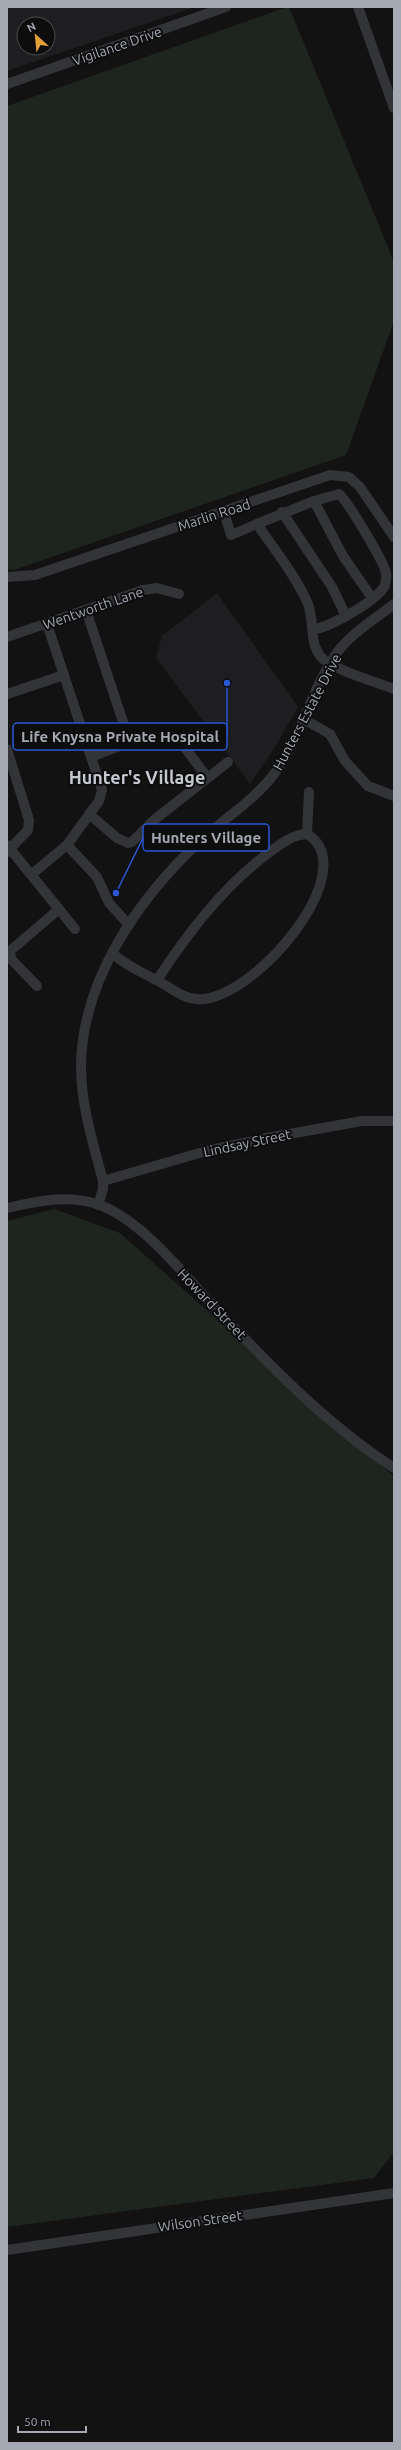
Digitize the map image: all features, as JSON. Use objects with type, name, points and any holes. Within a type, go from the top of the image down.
[{"type":"street","name":"Vigilance Drive","points":[[7,84],[226,7]]},
{"type":"street","points":[[358,7],[394,108]]},
{"type":"street","name":"Marlin Road","points":[[7,577],[35,575],[224,512],[314,480],[341,475],[349,477],[360,487],[394,537]]},
{"type":"street","points":[[224,512],[231,536],[282,512],[336,493],[340,494],[385,570],[385,584],[381,591],[346,616],[324,628],[314,629]]},
{"type":"street","points":[[314,501],[343,556],[372,598]]},
{"type":"street","points":[[282,512],[332,587],[346,616]]},
{"type":"street","points":[[257,524],[308,604],[314,629],[312,637],[315,647],[330,664],[394,689]]},
{"type":"street","name":"Wentworth Lane","points":[[7,637],[152,588],[179,594]]},
{"type":"street","name":"Hunters Estate Drive","points":[[98,1205],[103,1189],[103,1181],[86,1115],[81,1065],[89,1012],[112,953],[129,925],[175,866],[200,840],[263,788],[285,759],[305,720],[330,664],[350,638],[394,604]]},
{"type":"street","points":[[86,610],[130,743]]},
{"type":"street","points":[[32,874],[67,845],[99,801],[102,790],[93,756],[47,624]]},
{"type":"street","points":[[7,694],[64,675]]},
{"type":"street","points":[[305,720],[330,734],[345,761],[368,786],[394,796]]},
{"type":"street","points":[[93,756],[167,728],[170,729],[207,777]]},
{"type":"street","points":[[7,750],[29,820],[28,830],[8,849],[32,874],[58,910],[75,929]]},
{"type":"street","points":[[89,814],[117,838],[128,844],[137,839],[154,820],[228,762]]},
{"type":"street","points":[[307,834],[309,792]]},
{"type":"street","points":[[112,953],[129,968],[156,980],[186,997],[205,999],[223,994],[271,960],[294,934],[323,877],[323,852],[316,839],[307,834],[290,837],[244,871],[225,890],[156,980]]},
{"type":"street","points":[[67,845],[97,876],[109,903],[129,925]]},
{"type":"street","points":[[37,986],[10,959],[10,950],[58,910]]},
{"type":"street","name":"Lindsay Street","points":[[103,1181],[210,1150],[266,1138],[362,1121],[394,1121]]},
{"type":"street","name":"Howard Street","points":[[7,1208],[58,1199],[98,1205],[130,1220],[262,1356],[357,1442],[394,1468]]},
{"type":"street","name":"Wilson Street","points":[[7,2250],[394,2193]]},
{"type":"shaded area","points":[[7,7],[195,7],[56,54],[56,16],[16,16],[16,56],[51,56],[7,71]]},
{"type":"shaded area","points":[[289,7],[394,262],[394,321],[346,455],[14,570],[7,569],[7,106]]},
{"type":"shaded area","points":[[217,593],[298,707],[275,747],[250,784],[156,658],[162,636]]},
{"type":"shaded area","points":[[54,1209],[120,1233],[394,1477],[394,2152],[374,2178],[7,2227],[7,1221]]},
{"type":"place","name":"Life Knysna Private Hospital","points":[[227,683]]},
{"type":"place","name":"Hunters Village","points":[[116,893]]},
{"type":"district","name":"Hunter's Village","points":[[137,778]]}]
